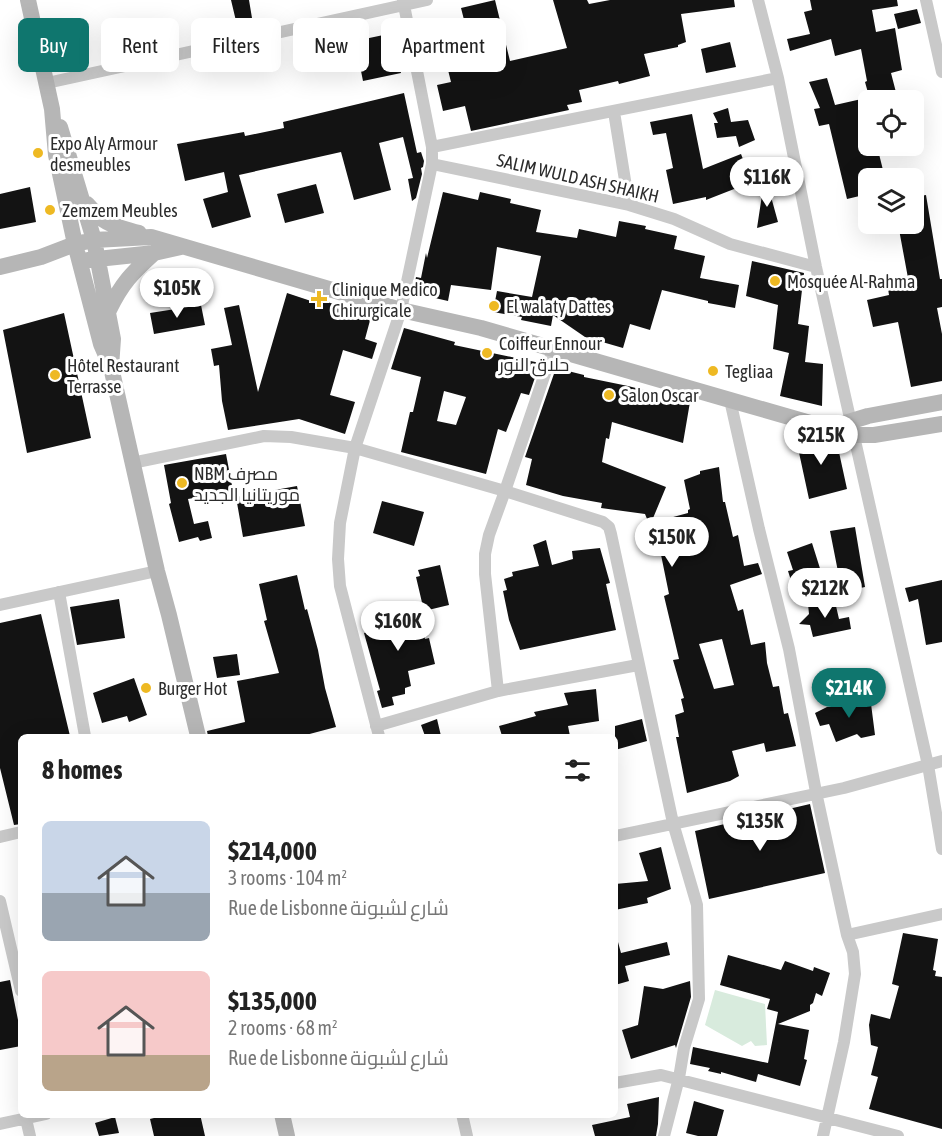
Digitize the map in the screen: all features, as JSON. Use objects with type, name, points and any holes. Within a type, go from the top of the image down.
[{"type":"street","points":[[28,0],[52,110],[56,155],[75,244],[100,344],[111,367],[157,571],[170,615],[198,734]]},
{"type":"street","points":[[46,83],[403,3],[427,0]]},
{"type":"street","points":[[758,0],[778,78],[816,267],[928,765],[942,849]]},
{"type":"street","points":[[926,0],[942,72]]},
{"type":"street","points":[[403,3],[432,147],[432,164],[401,310],[355,448],[340,524],[338,560],[340,586],[378,731],[498,691],[638,665]]},
{"type":"street","points":[[432,147],[778,78]]},
{"type":"street","points":[[52,110],[67,147],[94,240],[113,339],[111,367]]},
{"type":"street","points":[[614,112],[629,204]]},
{"type":"street","name":"SALIM WULD ASH SHAIKH","points":[[432,164],[629,204],[674,219],[730,244],[816,267]]},
{"type":"street","points":[[83,200],[100,219],[152,245]]},
{"type":"street","points":[[0,267],[94,240],[182,246],[401,310],[481,328],[817,425],[854,428],[873,435],[942,424]]},
{"type":"street","points":[[41,257],[80,261],[98,259],[152,245]]},
{"type":"street","points":[[109,310],[119,289],[152,245]]},
{"type":"street","points":[[498,691],[485,574],[485,554],[489,535],[553,350]]},
{"type":"street","points":[[730,400],[789,649],[816,792],[847,935],[853,952],[855,974],[844,1042],[823,1136]]},
{"type":"street","points":[[854,428],[942,402]]},
{"type":"street","points":[[132,463],[264,436],[291,437],[355,448],[505,491],[603,522],[609,527],[673,823],[698,904],[700,985],[698,1006],[684,1048],[664,1136]]},
{"type":"street","points":[[0,604],[157,571]]},
{"type":"street","points":[[59,592],[85,734]]},
{"type":"street","points":[[618,835],[816,792],[844,788],[942,761]]},
{"type":"street","points":[[0,837],[18,833]]},
{"type":"street","points":[[0,901],[18,978]]},
{"type":"street","points":[[847,935],[942,914]]},
{"type":"street","points":[[618,1082],[652,1075],[679,1078],[898,1136]]},
{"type":"street","points":[[0,1124],[30,1118]]},
{"type":"street","points":[[283,1118],[287,1136]]},
{"type":"street","points":[[466,1118],[466,1136]]},
{"type":"street","points":[[26,1119],[30,1136]]},
{"type":"green space","points":[[715,990],[765,1004],[767,1045],[755,1046],[751,1041],[742,1046],[705,1025]]},
{"type":"building","points":[[231,0],[249,0],[252,18],[235,18]]},
{"type":"building","points":[[495,0],[499,18],[464,18],[461,8]]},
{"type":"building","points":[[553,0],[587,0],[589,4],[610,0],[734,0],[735,7],[681,14],[686,42],[678,47],[644,54],[650,76],[619,84],[618,81],[579,90],[582,102],[567,105],[569,110],[471,131],[465,106],[443,111],[437,85],[451,82],[448,72],[506,72],[506,45],[510,61],[567,48]]},
{"type":"building","points":[[810,0],[897,0],[898,6],[872,10],[876,32],[895,28],[902,70],[891,73],[895,90],[867,90],[861,49],[835,56],[831,39],[790,51],[787,39],[810,34],[804,12],[812,10]]},
{"type":"building","points":[[917,9],[921,23],[898,29],[894,14]]},
{"type":"building","points":[[381,36],[381,72],[401,73],[363,81],[361,72],[369,72],[369,38]]},
{"type":"building","points":[[730,42],[736,67],[706,73],[701,49]]},
{"type":"building","points":[[827,78],[835,105],[858,100],[858,156],[880,156],[882,168],[858,168],[858,196],[847,199],[829,124],[819,126],[814,109],[820,108],[809,82]]},
{"type":"building","points":[[404,93],[417,153],[421,152],[424,161],[416,198],[412,201],[408,179],[413,178],[403,137],[379,143],[391,190],[354,200],[341,152],[239,175],[251,217],[212,228],[203,199],[228,192],[224,172],[185,181],[177,144],[244,132],[245,136],[284,128],[283,122]]},
{"type":"building","points":[[728,108],[731,122],[748,120],[755,140],[739,147],[736,136],[717,138],[714,123],[718,123],[713,113]]},
{"type":"building","points":[[692,114],[703,169],[741,154],[752,182],[706,200],[706,197],[673,204],[666,170],[673,168],[666,133],[653,135],[650,122]]},
{"type":"building","points":[[765,175],[778,222],[757,228]]},
{"type":"building","points":[[316,184],[324,213],[285,223],[277,194]]},
{"type":"building","points":[[30,187],[36,222],[0,229],[0,194]]},
{"type":"building","points":[[443,192],[478,200],[480,192],[511,199],[510,203],[541,210],[536,232],[577,238],[579,229],[616,237],[619,221],[646,226],[645,229],[677,236],[674,249],[705,256],[700,278],[739,285],[735,308],[662,290],[650,330],[630,324],[623,348],[585,337],[553,315],[551,326],[521,320],[522,317],[493,312],[497,291],[532,297],[541,256],[497,247],[491,290],[451,285],[448,301],[413,293],[416,277],[421,278],[426,253],[427,258]]},
{"type":"building","points":[[924,195],[926,195],[940,279],[942,279],[942,307],[937,308],[942,334],[942,381],[911,387],[898,322],[873,327],[867,300],[889,295],[887,282],[908,278],[900,234],[924,234]]},
{"type":"building","points":[[752,261],[804,273],[798,324],[809,326],[805,362],[823,364],[822,406],[780,396],[789,353],[773,349],[778,305],[746,296]]},
{"type":"building","points":[[287,293],[314,302],[314,299],[372,313],[365,339],[377,343],[372,359],[343,350],[330,395],[355,402],[345,434],[299,419],[228,430],[222,401],[219,365],[214,366],[211,349],[232,345],[224,308],[239,305],[258,392]]},
{"type":"building","points":[[201,305],[205,325],[154,334],[150,313]]},
{"type":"building","points":[[64,313],[91,438],[27,453],[3,330]]},
{"type":"building","points":[[404,328],[455,342],[454,345],[540,363],[529,395],[521,393],[506,432],[498,429],[486,474],[401,452],[421,377],[391,369]],"holes":[[[444,391],[466,397],[456,425],[437,421]]]},
{"type":"building","points":[[556,368],[584,375],[584,377],[690,402],[683,443],[612,422],[609,439],[606,438],[602,462],[666,487],[651,523],[688,513],[690,509],[684,480],[700,474],[700,471],[719,467],[723,502],[725,502],[733,537],[738,535],[744,566],[758,563],[762,574],[730,585],[738,611],[743,609],[751,645],[765,642],[773,687],[779,686],[784,714],[788,713],[796,746],[766,752],[764,743],[732,751],[739,776],[730,781],[687,793],[676,737],[679,737],[675,715],[684,712],[681,699],[684,698],[673,660],[679,659],[664,596],[669,594],[658,540],[656,541],[645,514],[601,508],[602,503],[563,496],[526,485],[532,459],[525,457]],"holes":[[[722,639],[734,685],[714,689],[699,644]]]},
{"type":"building","points":[[795,434],[837,443],[847,489],[809,499]]},
{"type":"building","points":[[226,454],[233,491],[188,499],[194,524],[208,521],[212,538],[200,541],[198,537],[179,542],[169,504],[171,503],[164,465]]},
{"type":"building","points":[[297,486],[305,526],[243,537],[236,497]]},
{"type":"building","points":[[382,501],[424,512],[414,546],[373,533]]},
{"type":"building","points":[[855,527],[865,587],[842,592],[830,531]]},
{"type":"building","points":[[546,540],[552,565],[573,559],[572,551],[600,548],[610,583],[606,584],[616,630],[520,650],[509,620],[503,591],[507,590],[504,579],[513,576],[512,572],[539,566],[533,545]]},
{"type":"building","points":[[812,543],[823,578],[813,581],[812,588],[794,590],[788,571],[793,570],[787,552]]},
{"type":"building","points":[[440,565],[449,605],[424,611],[416,577],[420,576],[418,570]]},
{"type":"building","points":[[297,575],[336,727],[310,734],[208,734],[207,731],[245,722],[237,681],[279,673],[264,621],[267,620],[259,584]]},
{"type":"building","points":[[942,580],[942,642],[926,645],[918,599],[909,602],[905,588]]},
{"type":"building","points":[[119,599],[125,638],[77,645],[70,607]]},
{"type":"building","points":[[829,599],[832,607],[836,606],[839,619],[849,617],[851,629],[813,637],[810,625],[799,624],[809,614],[808,604]]},
{"type":"building","points":[[416,604],[425,639],[429,638],[435,664],[408,671],[411,686],[405,688],[405,694],[392,697],[394,705],[382,708],[377,691],[380,690],[364,633],[384,628],[380,613]]},
{"type":"building","points":[[41,614],[70,734],[18,734],[18,824],[14,825],[0,768],[0,623]]},
{"type":"building","points":[[237,654],[240,675],[217,678],[213,657]]},
{"type":"building","points":[[134,678],[147,715],[129,722],[127,716],[102,723],[93,693]]},
{"type":"building","points":[[596,689],[599,721],[568,726],[570,734],[501,734],[499,726],[536,716],[534,712],[568,705],[564,693]]},
{"type":"building","points":[[870,696],[875,735],[861,738],[857,734],[836,742],[829,724],[820,726],[815,713],[827,707],[839,707],[838,702]]},
{"type":"building","points":[[437,719],[441,734],[424,734],[421,725]]},
{"type":"building","points":[[642,719],[647,741],[618,749],[618,734],[615,734],[615,726]]},
{"type":"building","points":[[810,804],[825,873],[709,899],[695,831]]},
{"type":"building","points":[[661,847],[671,889],[647,898],[648,903],[618,909],[618,884],[648,881],[639,853]]},
{"type":"building","points":[[903,933],[938,939],[933,970],[936,971],[935,976],[942,977],[942,1129],[869,1109],[878,1077],[871,1075],[878,1047],[871,1045],[869,1025],[871,1014],[890,1019],[899,986],[892,984]]},
{"type":"building","points":[[618,942],[621,953],[667,942],[670,955],[625,966],[629,981],[618,984]]},
{"type":"building","points":[[728,955],[781,970],[785,961],[813,971],[814,967],[830,973],[822,996],[816,993],[810,1005],[810,1011],[778,1024],[809,1030],[804,1059],[807,1060],[800,1086],[758,1074],[756,1082],[721,1072],[721,1074],[708,1071],[710,1068],[690,1064],[693,1047],[768,1063],[778,1012],[767,1009],[770,999],[720,985]]},
{"type":"building","points":[[10,980],[18,1020],[18,1047],[0,1050],[0,982]]},
{"type":"building","points":[[690,981],[691,997],[676,1048],[675,1045],[631,1059],[622,1030],[638,1025],[644,986],[663,989]]},
{"type":"building","points":[[659,1097],[656,1136],[595,1136],[592,1125],[630,1117],[627,1104]]},
{"type":"building","points":[[694,1101],[724,1110],[717,1136],[698,1136],[686,1133]]},
{"type":"building","points":[[115,1118],[119,1133],[99,1136],[95,1123]]},
{"type":"building","points":[[201,1118],[205,1136],[154,1136],[150,1119]]},
{"type":"place","name":"Expo Aly Armour desmeubles","points":[[38,153]]},
{"type":"place","name":"Zemzem Meubles","points":[[50,210]]},
{"type":"place","name":"Mosquée Al-Rahma","points":[[775,281]]},
{"type":"place","name":"Clinique Medico Chirurgicale","points":[[319,299]]},
{"type":"place","name":"El walaty Dattes","points":[[494,306]]},
{"type":"place","name":"Coiffeur Ennour حلاق النور","points":[[487,353]]},
{"type":"place","name":"Tegliaa","points":[[713,371]]},
{"type":"place","name":"Hôtel Restaurant Terrasse","points":[[55,375]]},
{"type":"place","name":"Salon Oscar","points":[[609,395]]},
{"type":"place","name":"NBM مصرف موريتانيا الجديد","points":[[182,483]]},
{"type":"place","name":"Burger Hot","points":[[146,688]]}]
